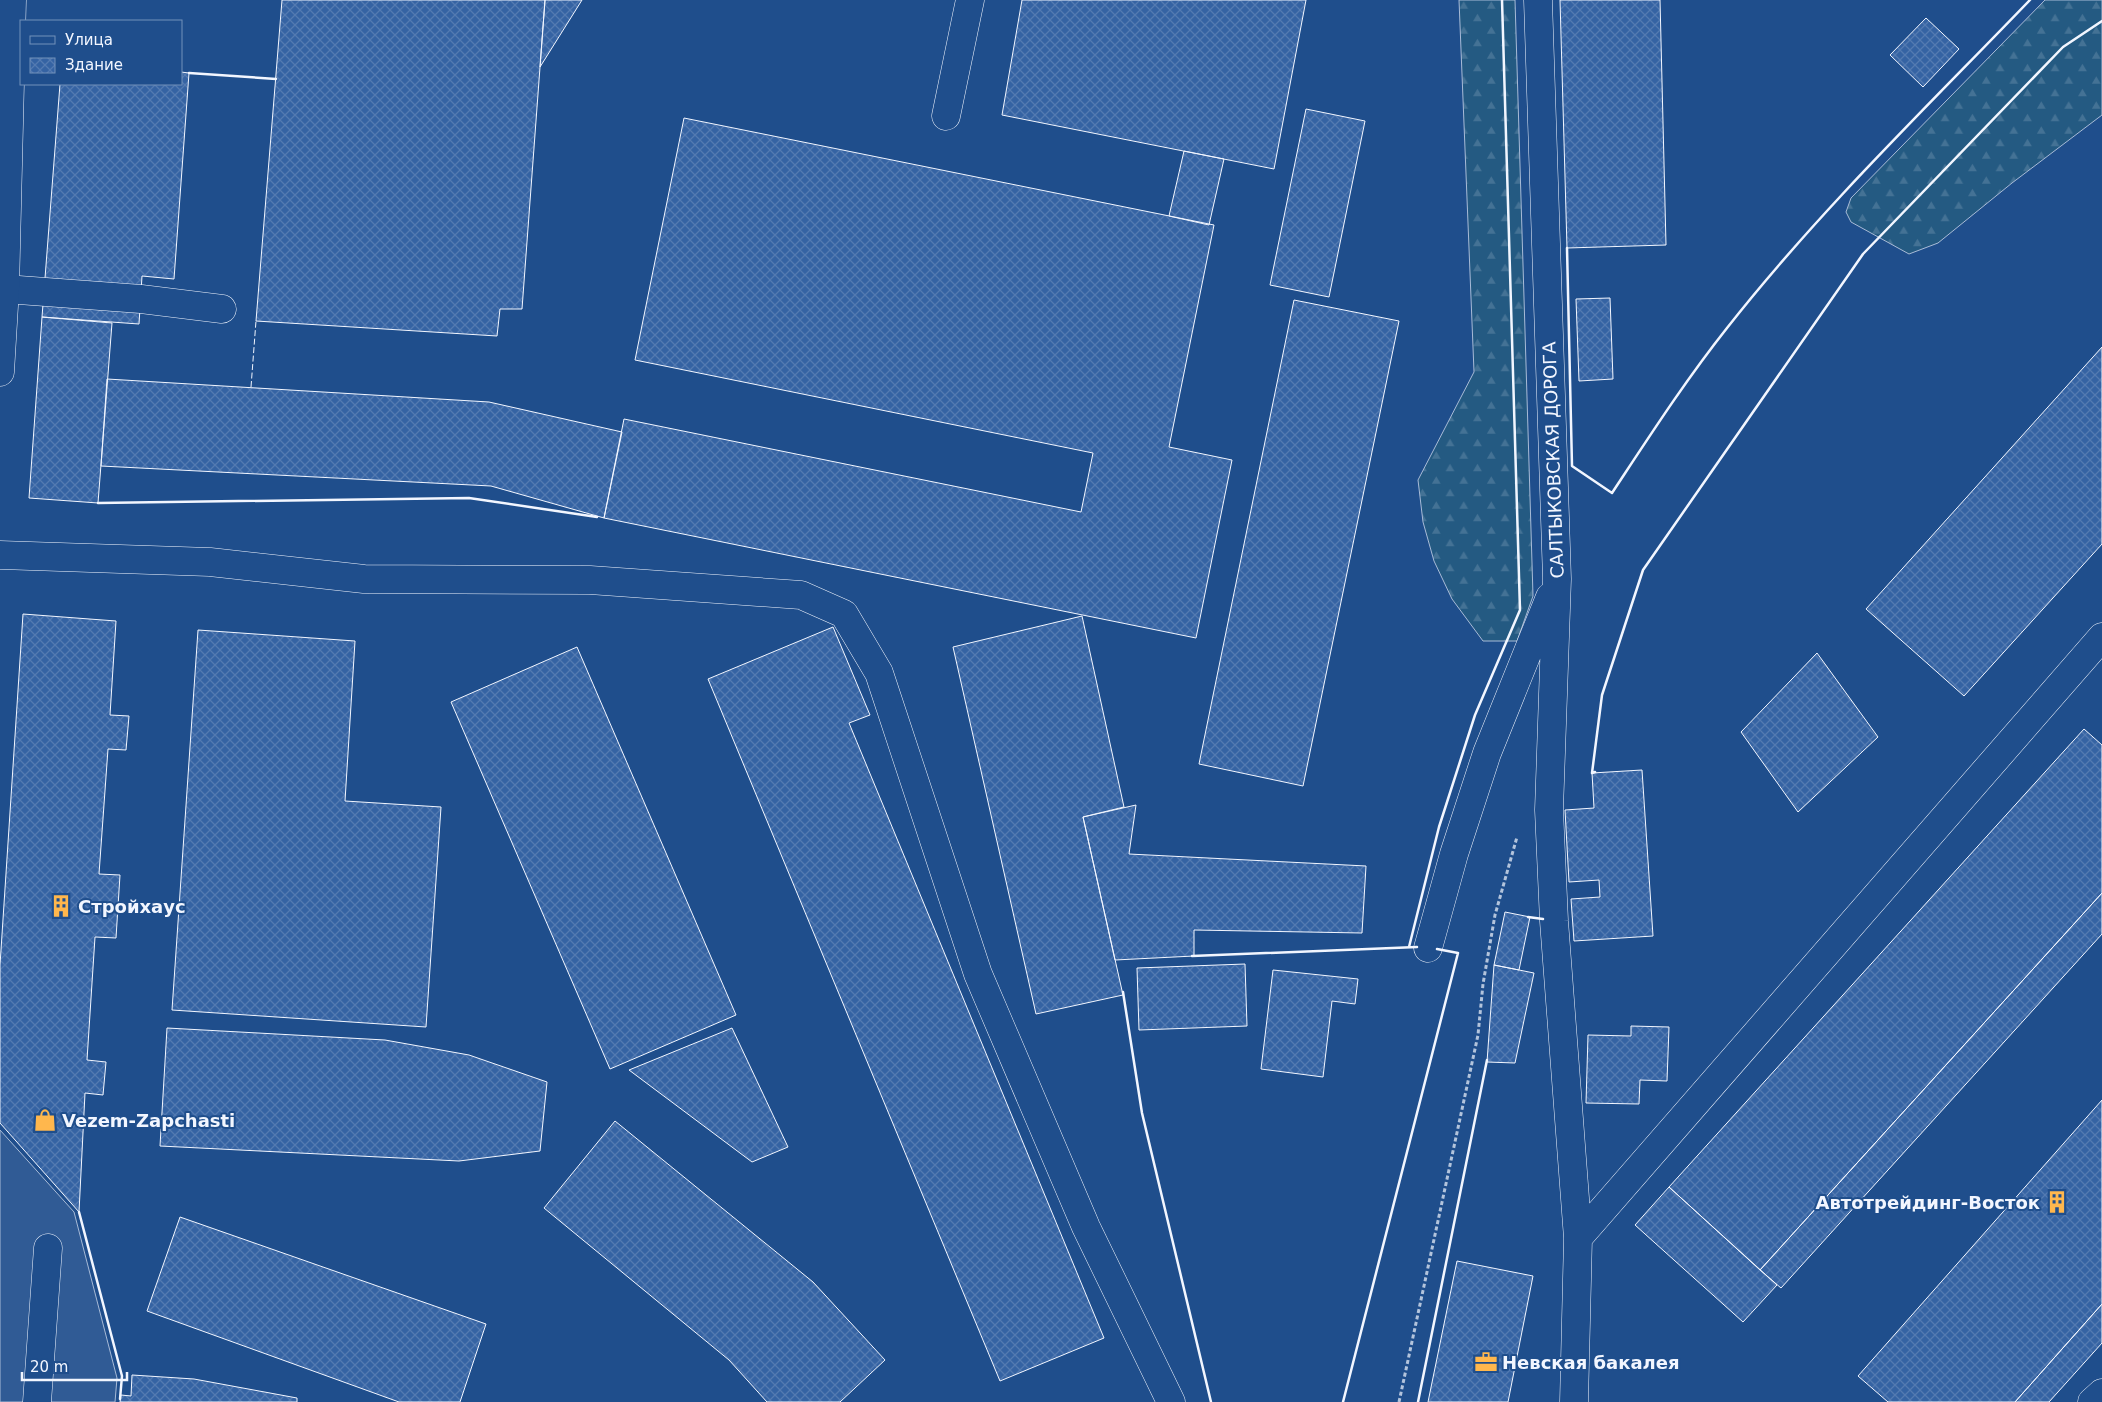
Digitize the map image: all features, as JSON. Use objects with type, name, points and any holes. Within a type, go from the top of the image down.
[{"type":"street","points":[[0,372],[5,289],[12,0]]},
{"type":"street","points":[[946,116],[970,0]]},
{"type":"street","name":"САЛТЫКОВСКАЯ ДОРОГА","points":[[1538,0],[1557,579],[1549,810],[1554,921],[1578,1238],[1574,1402]]},
{"type":"street","points":[[5,289],[141,299],[222,309]]},
{"type":"street","points":[[0,555],[210,562],[364,579],[590,580],[801,594],[844,614],[879,673],[978,974],[1086,1227],[1171,1402]]},
{"type":"street","points":[[1428,948],[1454,854],[1487,753],[1557,579]]},
{"type":"street","points":[[1578,1238],[2102,637]]},
{"type":"street","points":[[37,1402],[48,1248]]},
{"type":"street","points":[[2092,1402],[2102,1393]]},
{"type":"path","points":[[1399,1402],[1478,1035],[1483,984],[1495,915],[1518,830]]},
{"type":"green space","points":[[1459,0],[1515,0],[1533,596],[1517,641],[1483,641],[1452,599],[1434,561],[1423,522],[1418,480],[1474,372]]},
{"type":"green space","points":[[2045,0],[2102,0],[2102,115],[2012,183],[1938,243],[1909,254],[1851,222],[1846,212],[1851,198]]},
{"type":"shaded area","points":[[0,1130],[74,1212],[117,1378],[115,1402],[0,1402]]},
{"type":"building","points":[[282,0],[545,0],[522,309],[500,309],[497,336],[256,321]]},
{"type":"building","points":[[545,0],[582,0],[540,67]]},
{"type":"building","points":[[1022,0],[1306,0],[1274,169],[1002,115]]},
{"type":"building","points":[[1560,0],[1660,0],[1666,245],[1567,248]]},
{"type":"building","points":[[1926,18],[1959,49],[1923,87],[1890,55]]},
{"type":"building","points":[[182,72],[189,73],[174,279],[142,276],[139,324],[42,317],[60,85],[182,85]]},
{"type":"building","points":[[1306,109],[1365,121],[1329,297],[1270,285]]},
{"type":"building","points":[[684,118],[1214,225],[1169,447],[1232,460],[1196,638],[604,518],[624,419],[1081,512],[1093,453],[635,360]]},
{"type":"building","points":[[1184,151],[1224,159],[1209,225],[1169,216]]},
{"type":"building","points":[[1610,298],[1613,379],[1579,381],[1576,299]]},
{"type":"building","points":[[1294,300],[1399,321],[1303,786],[1199,764]]},
{"type":"building","points":[[42,317],[112,323],[98,503],[29,498]]},
{"type":"building","points":[[2102,347],[2102,544],[1964,696],[1866,609]]},
{"type":"building","points":[[107,379],[489,402],[622,432],[604,518],[491,486],[101,466]]},
{"type":"building","name":"Стройхаус","points":[[23,614],[116,621],[110,715],[129,716],[126,750],[108,749],[99,874],[120,875],[116,938],[95,937],[87,1060],[106,1062],[103,1095],[85,1093],[79,1212],[0,1123],[0,965]]},
{"type":"building","points":[[1082,616],[1124,807],[1083,817],[1123,995],[1036,1014],[953,647]]},
{"type":"building","points":[[833,627],[870,715],[849,723],[1104,1338],[1000,1381],[708,679]]},
{"type":"building","points":[[198,630],[355,641],[345,801],[441,807],[426,1027],[172,1010]]},
{"type":"building","points":[[577,647],[736,1015],[610,1069],[451,702]]},
{"type":"building","points":[[1817,653],[1878,737],[1798,812],[1741,732]]},
{"type":"building","points":[[2084,729],[2102,745],[2102,893],[1760,1270],[1669,1187]]},
{"type":"building","points":[[1642,770],[1653,936],[1574,941],[1571,899],[1600,897],[1599,880],[1569,882],[1565,810],[1594,808],[1592,773]]},
{"type":"building","points":[[1136,805],[1129,854],[1366,866],[1362,933],[1194,930],[1194,956],[1115,960],[1083,817]]},
{"type":"building","points":[[2102,893],[2102,934],[1781,1288],[1760,1270]]},
{"type":"building","points":[[1505,912],[1530,917],[1519,970],[1494,965]]},
{"type":"building","points":[[1245,964],[1247,1026],[1139,1030],[1137,968]]},
{"type":"building","points":[[1494,965],[1534,973],[1515,1063],[1487,1062]]},
{"type":"building","points":[[1273,970],[1358,979],[1355,1004],[1332,1001],[1323,1077],[1261,1069]]},
{"type":"building","points":[[1631,1026],[1669,1027],[1667,1081],[1640,1080],[1639,1104],[1586,1103],[1588,1035],[1631,1036]]},
{"type":"building","points":[[167,1028],[385,1040],[469,1055],[547,1082],[540,1151],[459,1161],[160,1146]]},
{"type":"building","points":[[732,1028],[788,1147],[752,1162],[629,1070]]},
{"type":"building","name":"Автотрейдинг-Восток","points":[[2102,1100],[2102,1304],[2015,1402],[1888,1402],[1858,1376]]},
{"type":"building","points":[[615,1121],[813,1282],[885,1360],[840,1402],[767,1402],[729,1360],[544,1208]]},
{"type":"building","points":[[1669,1187],[1777,1285],[1743,1322],[1635,1225]]},
{"type":"building","points":[[180,1217],[486,1324],[460,1402],[399,1402],[147,1311]]},
{"type":"building","points":[[1457,1261],[1533,1276],[1508,1402],[1428,1402]]},
{"type":"building","points":[[2102,1304],[2102,1343],[2049,1402],[2015,1402]]},
{"type":"building","points":[[132,1375],[194,1379],[297,1398],[297,1402],[120,1402],[121,1395],[131,1396]]},
{"type":"fence","points":[[251,387],[256,321]]},
{"type":"wall","points":[[1409,947],[1439,827],[1475,715],[1520,610],[1502,0]]},
{"type":"wall","points":[[1567,248],[1572,466],[1612,493],[1697,368],[1762,285],[1874,160],[2030,0]]},
{"type":"wall","points":[[1595,772],[1592,773],[1602,695],[1643,570],[1863,254],[2063,47],[2102,21]]},
{"type":"wall","points":[[189,73],[276,79]]},
{"type":"wall","points":[[98,503],[469,498],[597,517]]},
{"type":"wall","points":[[1528,917],[1543,919]]},
{"type":"wall","points":[[1192,956],[1417,947]]},
{"type":"wall","points":[[1343,1402],[1458,953],[1437,949]]},
{"type":"wall","points":[[1123,992],[1142,1113],[1211,1402]]},
{"type":"wall","points":[[1418,1402],[1487,1060]]},
{"type":"wall","points":[[79,1212],[122,1376],[120,1399]]},
{"type":"place","name":"Стройхаус","points":[[61,906]]},
{"type":"place","name":"Vezem-Zapchasti","points":[[45,1120]]},
{"type":"place","name":"Автотрейдинг-Восток","points":[[2057,1202]]},
{"type":"place","name":"Невская бакалея","points":[[1486,1362]]}]
